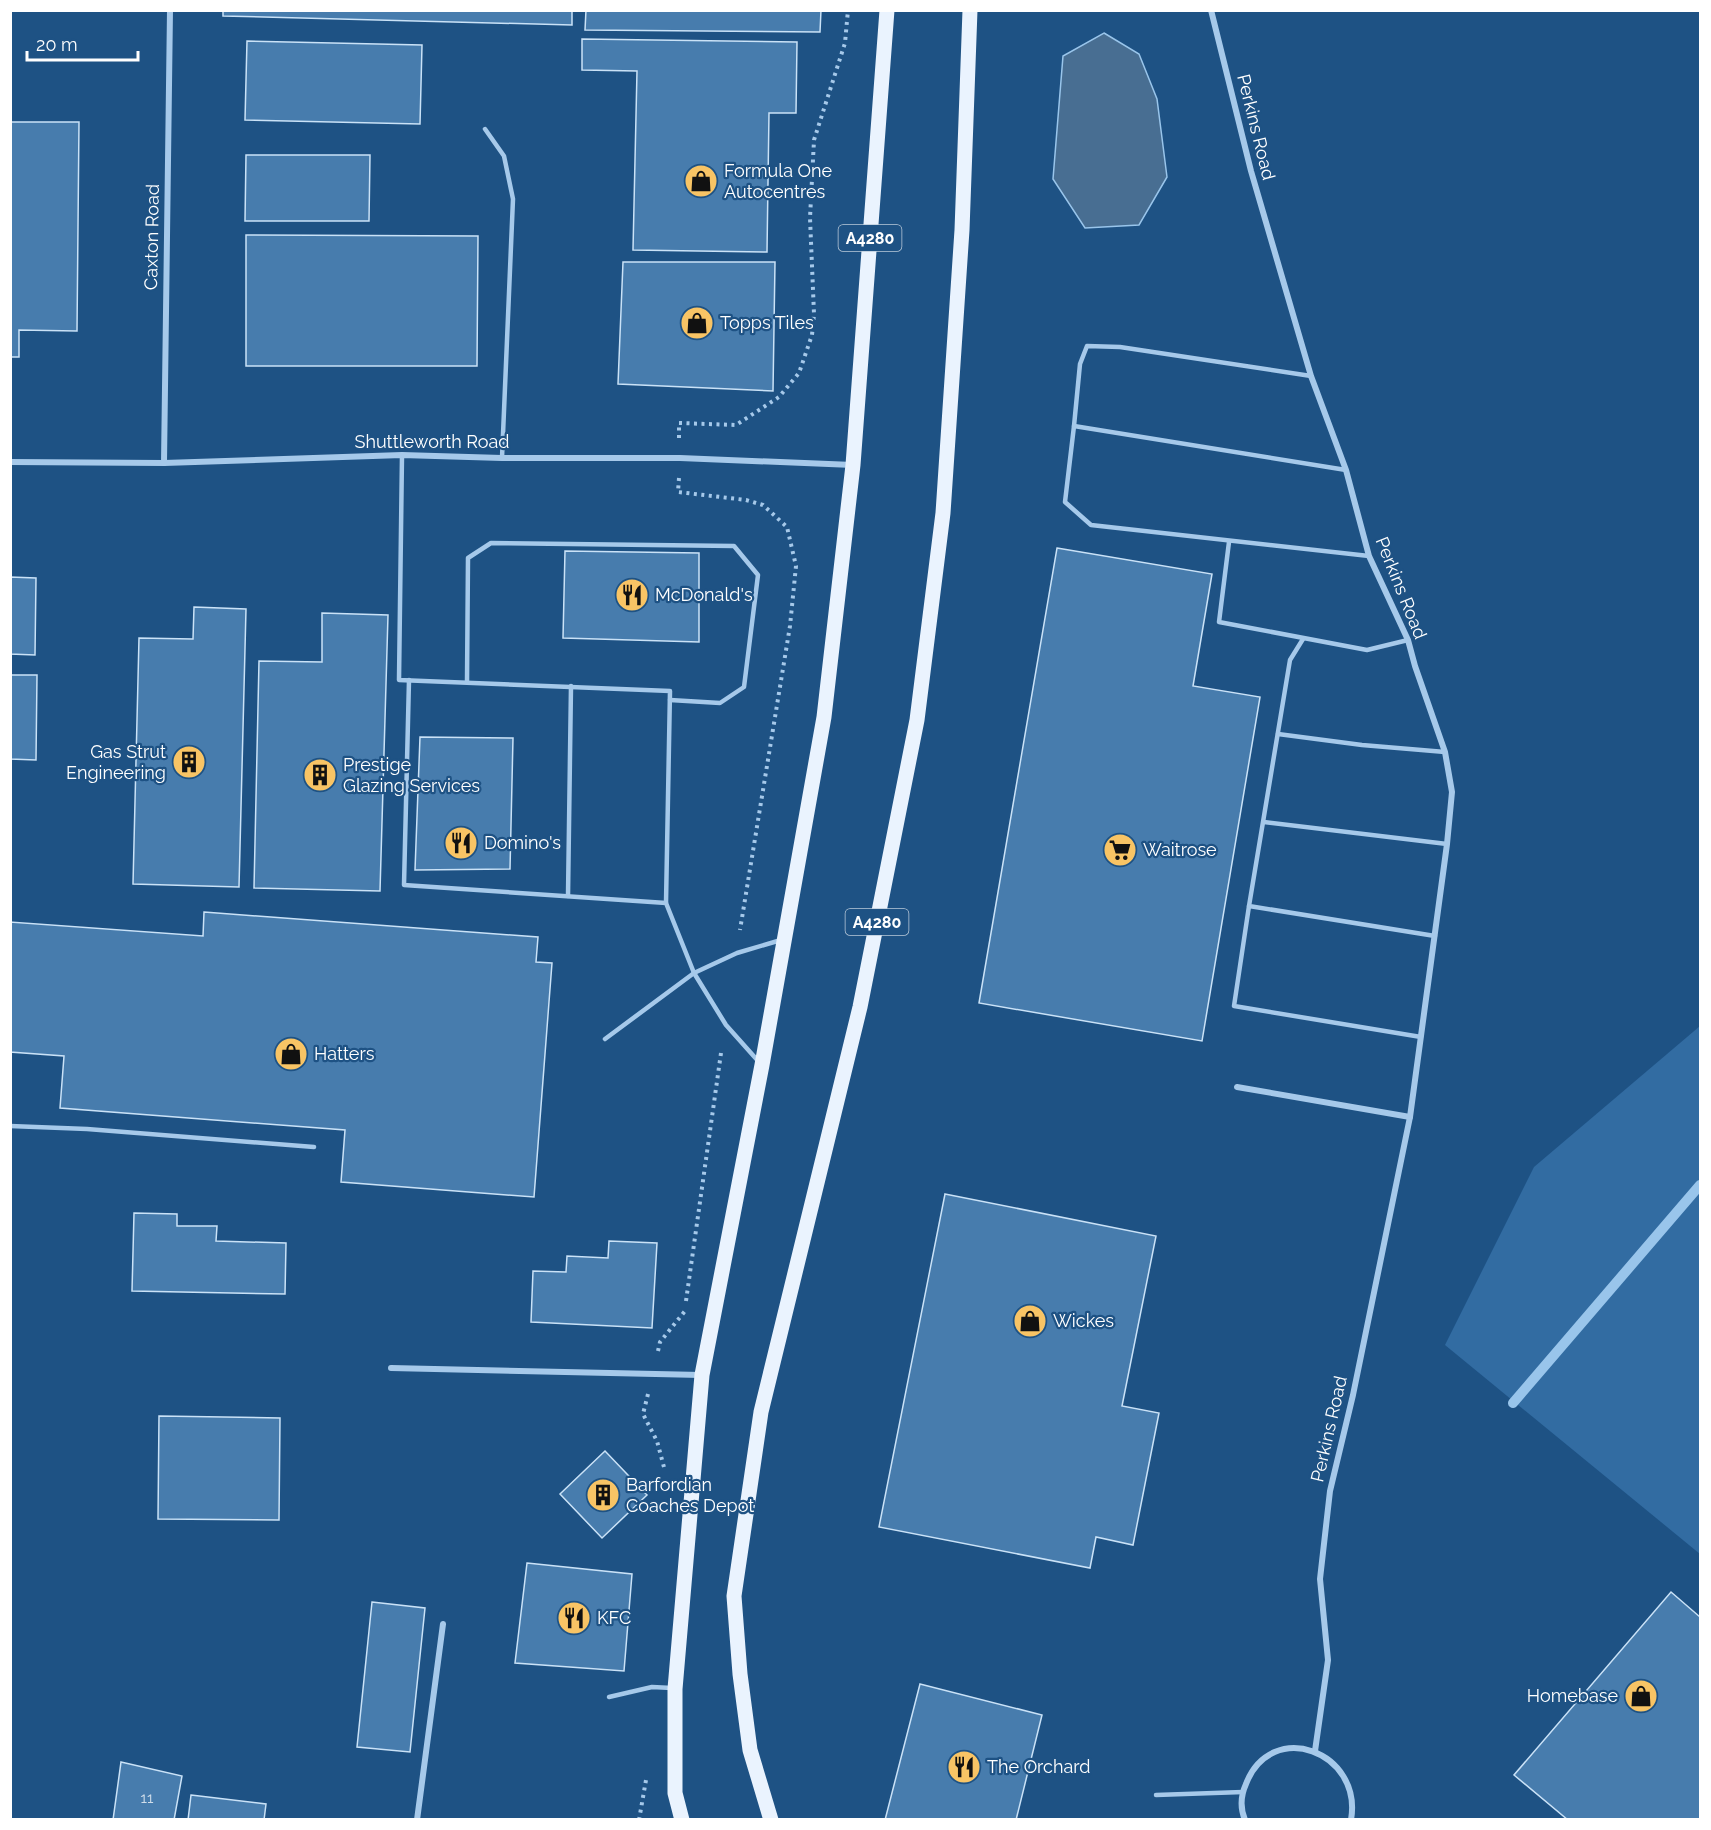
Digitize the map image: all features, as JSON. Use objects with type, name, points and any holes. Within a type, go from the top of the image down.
[{"type":"main road","name":"A4280","points":[[682,1820],[675,1793],[675,1689],[702,1374],[762,1065],[824,717],[853,465],[887,10]]},
{"type":"main road","name":"A4280","points":[[771,1820],[750,1750],[740,1674],[734,1596],[761,1412],[860,1007],[917,720],[943,513],[962,230],[970,10]]},
{"type":"street","name":"Caxton Road","points":[[164,463],[170,10]]},
{"type":"street","name":"Perkins Road","points":[[1211,10],[1251,171],[1311,376],[1346,470],[1369,556],[1408,640],[1445,752],[1452,792],[1410,1117],[1353,1395],[1330,1491],[1320,1579],[1328,1660],[1315,1751]]},
{"type":"street","name":"Shuttleworth Road","points":[[10,462],[164,463],[402,455],[502,458],[680,458],[853,465]]},
{"type":"street","points":[[1237,1087],[1410,1117]]},
{"type":"street","points":[[391,1368],[702,1374]]},
{"type":"street","points":[[417,1820],[443,1624]]},
{"type":"street","points":[[1245,1820],[1242,1811],[1243,1791],[1250,1774],[1262,1759],[1279,1751],[1297,1748],[1315,1751],[1331,1760],[1344,1774],[1354,1806],[1352,1820]]},
{"type":"lane","points":[[485,129],[504,156],[513,199],[502,458]]},
{"type":"lane","points":[[1311,376],[1120,348],[1087,346],[1080,364],[1065,502],[1091,525],[1369,556]]},
{"type":"lane","points":[[1074,426],[1346,470]]},
{"type":"lane","points":[[402,455],[399,680],[670,691],[666,903],[694,973],[726,1025],[762,1065]]},
{"type":"lane","points":[[1229,542],[1219,622],[1367,650],[1408,640]]},
{"type":"lane","points":[[466,682],[468,558],[491,543],[734,546],[758,575],[744,687],[720,703],[670,700]]},
{"type":"lane","points":[[1303,639],[1290,660],[1234,1006],[1421,1037]]},
{"type":"lane","points":[[409,680],[404,885],[666,903]]},
{"type":"lane","points":[[567,896],[571,686]]},
{"type":"lane","points":[[1278,734],[1362,745],[1445,752]]},
{"type":"lane","points":[[1263,822],[1447,844]]},
{"type":"lane","points":[[1249,906],[1435,936]]},
{"type":"lane","points":[[605,1039],[694,973],[737,953],[784,939]]},
{"type":"lane","points":[[10,1126],[87,1129],[314,1147]]},
{"type":"lane","points":[[609,1697],[652,1687],[675,1689]]},
{"type":"lane","points":[[1156,1796],[1243,1791]]},
{"type":"path","points":[[679,423],[736,425],[779,397],[799,373],[812,335],[814,314],[810,218],[814,140],[845,43],[848,10]]},
{"type":"path","points":[[660,1341],[685,1312],[721,1056]]},
{"type":"shaded area","points":[[1104,33],[1139,54],[1157,99],[1167,177],[1139,225],[1085,228],[1053,179],[1063,56]]},
{"type":"shaded area","points":[[1700,1026],[1700,1554],[1445,1345],[1534,1167]]},
{"type":"building","points":[[223,10],[572,10],[572,25],[223,16]]},
{"type":"building","points":[[586,10],[821,10],[820,32],[585,30]]},
{"type":"building","name":"Formula One Autocentres","points":[[582,39],[797,42],[796,113],[769,113],[767,252],[633,250],[637,71],[582,70]]},
{"type":"building","points":[[247,41],[422,45],[420,124],[245,120]]},
{"type":"building","points":[[10,122],[79,122],[77,331],[19,330],[19,357],[10,357]]},
{"type":"building","points":[[246,155],[370,155],[369,221],[245,221]]},
{"type":"building","points":[[246,235],[478,236],[477,366],[246,366]]},
{"type":"building","name":"Topps Tiles","points":[[623,262],[775,262],[773,391],[618,384]]},
{"type":"building","name":"Waitrose","points":[[1057,548],[1212,574],[1193,686],[1260,697],[1202,1041],[979,1003]]},
{"type":"building","name":"McDonald's","points":[[565,551],[699,553],[699,642],[563,638]]},
{"type":"building","points":[[10,577],[36,578],[35,655],[10,654]]},
{"type":"building","name":"Gas Strut Engineering","points":[[194,607],[246,609],[239,887],[133,884],[139,638],[193,639]]},
{"type":"building","name":"Prestige Glazing Services","points":[[322,613],[388,615],[380,891],[254,888],[259,661],[322,662]]},
{"type":"building","points":[[10,675],[37,675],[36,760],[10,759]]},
{"type":"building","points":[[420,737],[513,738],[510,869],[415,870]]},
{"type":"building","name":"Hatters","points":[[204,912],[538,937],[536,962],[552,963],[534,1197],[341,1182],[345,1130],[60,1108],[64,1056],[10,1052],[10,922],[203,936]]},
{"type":"building","name":"Wickes","points":[[945,1194],[1156,1236],[1122,1406],[1159,1413],[1133,1545],[1096,1537],[1090,1568],[879,1527]]},
{"type":"building","points":[[134,1213],[177,1214],[177,1226],[217,1226],[216,1241],[286,1243],[285,1294],[132,1291]]},
{"type":"building","points":[[609,1241],[657,1243],[652,1328],[531,1322],[533,1271],[566,1272],[567,1256],[608,1258]]},
{"type":"building","points":[[159,1416],[280,1418],[279,1520],[158,1519]]},
{"type":"building","name":"Barfordian Coaches Depot","points":[[605,1451],[647,1495],[602,1538],[560,1494]]},
{"type":"building","name":"KFC","points":[[527,1563],[632,1574],[624,1671],[515,1663]]},
{"type":"building","name":"Homebase","points":[[1671,1592],[1700,1617],[1700,1820],[1568,1820],[1514,1775]]},
{"type":"building","points":[[372,1602],[425,1608],[410,1752],[357,1747]]},
{"type":"building","name":"The Orchard","points":[[920,1684],[1042,1715],[1016,1820],[885,1820]]},
{"type":"building","points":[[121,1762],[182,1776],[174,1820],[113,1820]]},
{"type":"building","points":[[191,1795],[266,1804],[264,1820],[188,1820]]},
{"type":"waterway","points":[[1513,1403],[1700,1185]]},
{"type":"place","name":"Formula One Autocentres","points":[[701,181]]},
{"type":"place","name":"Topps Tiles","points":[[697,323]]},
{"type":"place","name":"McDonald's","points":[[632,595]]},
{"type":"place","name":"Gas Strut Engineering","points":[[189,762]]},
{"type":"place","name":"Prestige Glazing Services","points":[[320,775]]},
{"type":"place","name":"Domino's","points":[[461,843]]},
{"type":"place","name":"Waitrose","points":[[1120,850]]},
{"type":"place","name":"Hatters","points":[[291,1054]]},
{"type":"place","name":"Wickes","points":[[1030,1321]]},
{"type":"place","name":"Barfordian Coaches Depot","points":[[603,1495]]},
{"type":"place","name":"KFC","points":[[574,1618]]},
{"type":"place","name":"Homebase","points":[[1641,1696]]},
{"type":"place","name":"The Orchard","points":[[964,1767]]}]
